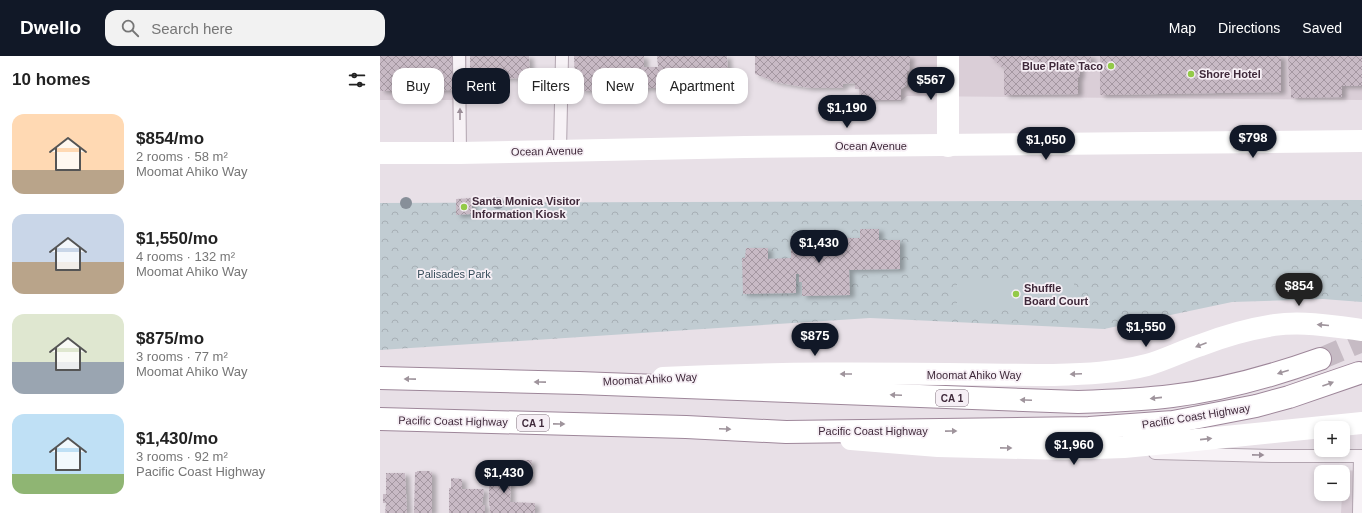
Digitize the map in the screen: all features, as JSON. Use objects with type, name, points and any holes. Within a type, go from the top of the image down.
[{"type":"main road","points":[[948,56],[948,146]]},
{"type":"main road","name":"Ocean Avenue","points":[[380,153],[460,153],[745,147],[1362,141]]},
{"type":"main road","name":"Moomat Ahiko Way","points":[[579,383],[753,374],[1088,374],[1146,365],[1230,335],[1275,325],[1323,325],[1362,330]]},
{"type":"main road","name":"CA 1","points":[[380,378],[579,383],[1078,402],[1173,396],[1270,375],[1320,359]]},
{"type":"main road","name":"Pacific Coast Highway","points":[[380,419],[686,427],[786,432],[1089,428],[1173,422],[1256,406],[1296,395],[1360,373]]},
{"type":"main road","points":[[786,432],[924,445],[1065,450],[1186,441],[1362,423]]},
{"type":"lane","points":[[459,56],[460,153]]},
{"type":"lane","points":[[560,150],[562,56]]},
{"type":"lane","points":[[1065,450],[1187,454],[1361,456],[1359,513]]},
{"type":"shaded area","points":[[380,56],[467,56],[467,68],[452,68],[452,100],[444,100],[444,68],[392,68],[392,100],[380,100]]},
{"type":"shaded area","points":[[859,56],[1362,56],[1362,100],[907,96],[901,101],[859,102]]},
{"type":"shaded area","points":[[1350,470],[1362,471],[1362,513],[1341,513],[1342,501],[1350,501]]},
{"type":"green space","name":"Palisades Park","points":[[1362,200],[1362,302],[1323,299],[1232,302],[1104,329],[870,318],[380,350],[380,203]]},
{"type":"green space","name":"Shuffle Board Court","points":[[957,278],[1074,278],[1074,309],[957,309]]},
{"type":"building","points":[[380,56],[453,56],[452,90],[444,90],[444,68],[392,68],[392,91],[380,91]]},
{"type":"building","points":[[470,56],[529,56],[530,68],[518,68],[518,78],[510,78],[510,68],[470,68]]},
{"type":"building","points":[[574,56],[644,56],[644,67],[658,67],[657,56],[727,56],[727,68],[656,68],[656,88],[648,88],[648,68],[592,68],[592,91],[584,91],[584,68],[574,68]]},
{"type":"building","points":[[755,56],[910,56],[909,72],[907,72],[907,85],[901,89],[901,100],[861,100],[861,89],[855,89],[855,83],[843,84],[843,88],[809,88],[775,82],[755,74]]},
{"type":"building","points":[[989,56],[1091,56],[1091,66],[1080,66],[1080,76],[1078,77],[1078,94],[1004,95],[1004,67]]},
{"type":"building","name":"Shore Hotel","points":[[1100,56],[1281,56],[1281,92],[1100,95]]},
{"type":"building","points":[[1288,56],[1362,56],[1362,86],[1342,86],[1342,97],[1291,98]]},
{"type":"building","name":"Santa Monica Visitor Information Kiosk","points":[[472,198],[472,214],[456,215],[456,199]]},
{"type":"building","points":[[860,229],[879,229],[879,240],[900,240],[900,269],[849,270],[850,295],[802,296],[802,282],[799,282],[799,274],[796,274],[796,293],[743,294],[742,258],[745,258],[746,248],[768,248],[768,259],[791,258],[791,236],[837,234],[837,238],[860,238]]},
{"type":"building","points":[[512,460],[532,460],[530,482],[511,482]]},
{"type":"building","points":[[489,466],[507,467],[507,470],[511,470],[510,502],[535,503],[535,513],[490,513]]},
{"type":"building","points":[[415,472],[432,472],[432,513],[414,513]]},
{"type":"building","points":[[386,473],[405,473],[407,513],[385,513],[386,503],[383,503],[383,494],[386,494]]},
{"type":"building","points":[[451,478],[462,479],[462,489],[484,489],[482,505],[485,505],[485,513],[449,513],[449,488],[451,488]]},
{"type":"tunnel","points":[[1320,359],[1362,341]]},
{"type":"place","name":"Blue Plate Taco","points":[[1111,66]]},
{"type":"place","name":"Shore Hotel","points":[[1191,74]]},
{"type":"place","name":"Santa Monica Visitor Information Kiosk","points":[[464,207]]},
{"type":"place","name":"Shuffle Board Court","points":[[1016,294]]}]
